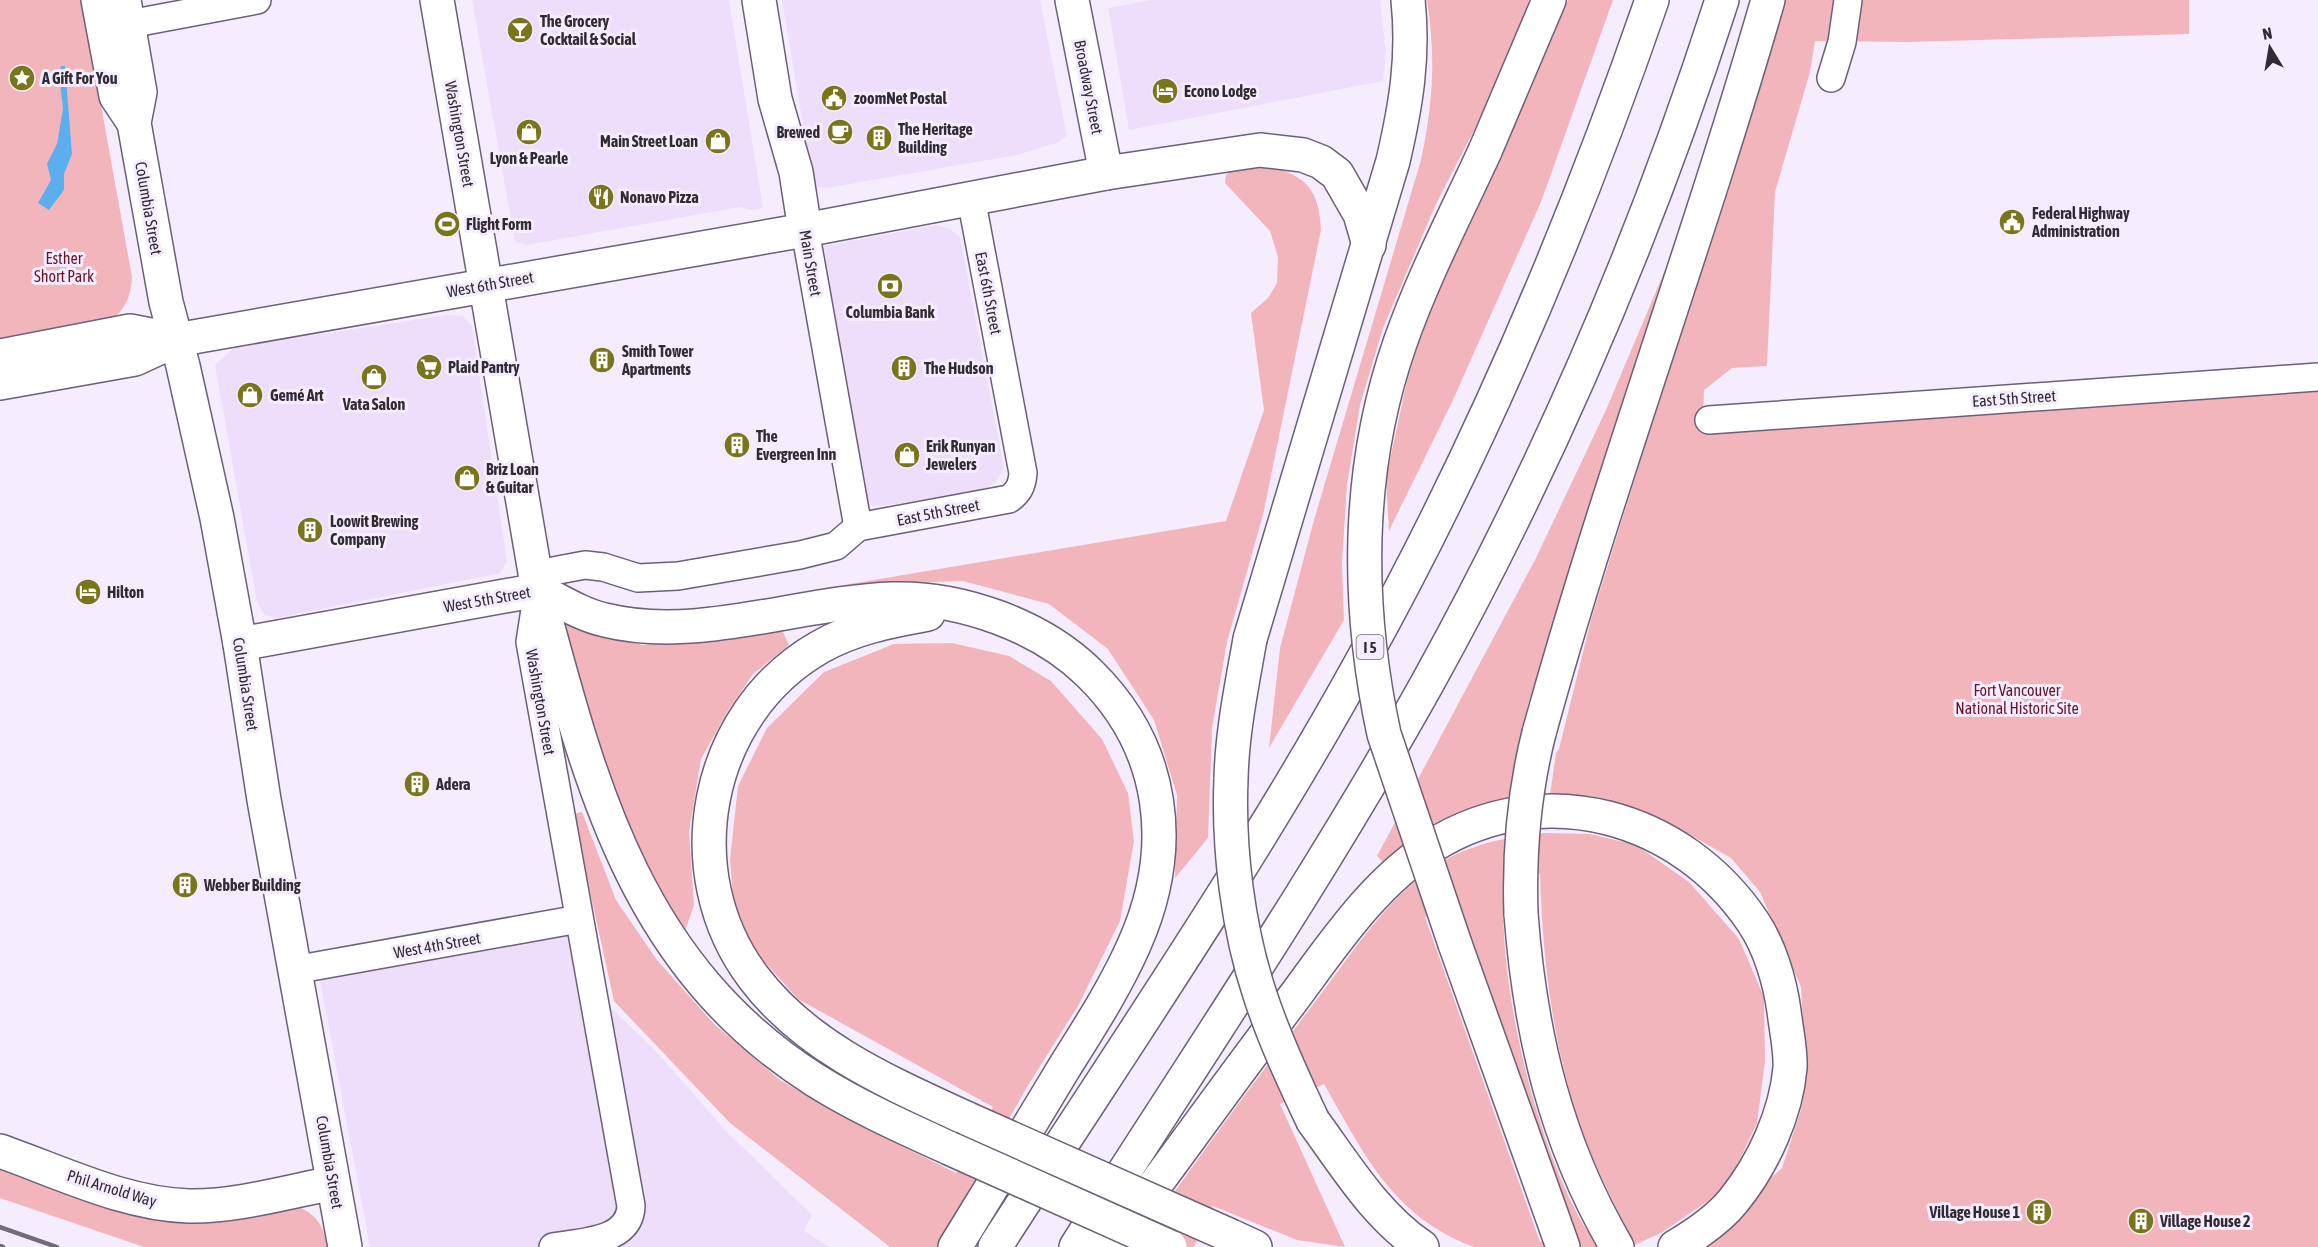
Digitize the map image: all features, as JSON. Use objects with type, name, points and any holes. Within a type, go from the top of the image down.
[{"type":"main road","name":"Main Street","points":[[759,0],[775,99],[796,172],[805,230]]},
{"type":"main road","name":"Broadway Street","points":[[1072,0],[1106,173]]},
{"type":"main road","points":[[1387,1247],[1364,1216],[1313,1121],[1282,1054],[1259,993],[1241,915],[1231,848],[1231,778],[1239,702],[1250,639],[1370,245],[1393,161],[1408,92],[1412,31],[1408,0]]},
{"type":"main road","points":[[1549,0],[1485,151],[1418,295],[1391,369],[1372,452],[1364,537],[1366,614],[1377,701],[1384,734],[1455,944],[1563,1247]]},
{"type":"main road","name":"I 5","points":[[995,1247],[1272,814],[1361,663],[1402,587],[1478,435],[1530,321],[1594,164],[1652,0]]},
{"type":"main road","points":[[1076,1247],[1337,837],[1428,682],[1471,602],[1555,430],[1621,278],[1674,142],[1722,0]]},
{"type":"main road","points":[[1617,1247],[1586,1187],[1550,1094],[1540,1056],[1526,978],[1521,914],[1523,828],[1539,733],[1569,623],[1681,284],[1768,0]]},
{"type":"main road","name":"Washington Street","points":[[439,9],[538,590]]},
{"type":"main road","name":"Columbia Street","points":[[113,13],[116,96],[134,123],[166,302],[201,440],[240,644],[264,800],[345,1247]]},
{"type":"main road","points":[[805,230],[1106,173],[1260,150],[1303,154],[1321,162],[1337,174],[1360,214],[1370,245]]},
{"type":"main road","name":"West 6th Street","points":[[0,383],[135,359],[176,340],[805,230]]},
{"type":"main road","name":"West 6th Street","points":[[0,356],[130,331],[176,340]]},
{"type":"main road","points":[[538,590],[602,620],[645,627],[699,624],[863,601],[923,599],[994,614],[1031,631],[1079,663],[1107,690],[1126,715],[1147,760],[1158,811],[1160,838],[1153,892],[1145,918],[1121,973],[955,1247]]},
{"type":"main road","points":[[538,590],[578,732],[612,832],[631,875],[680,953],[736,1016],[777,1053],[852,1102],[1170,1247]]},
{"type":"main road","name":"West 5th Street","points":[[240,644],[538,590]]},
{"type":"main road","points":[[959,608],[896,620],[852,632],[818,648],[778,678],[748,713],[726,752],[713,797],[708,839],[711,884],[722,923],[743,962],[767,994],[798,1024],[832,1049],[887,1081],[968,1119],[1243,1241]]},
{"type":"main road","points":[[1109,1247],[1330,949],[1376,893],[1413,860],[1451,835],[1496,818],[1539,811],[1584,812],[1628,822],[1649,831],[1685,853],[1727,891],[1754,923],[1772,961],[1782,998],[1790,1067],[1781,1106],[1766,1152],[1733,1202],[1676,1247]]},
{"type":"main road","points":[[1313,1121],[1363,1190],[1397,1230],[1422,1247]]},
{"type":"main road","name":"Phil Arnold Way","points":[[0,1151],[136,1198],[190,1206],[333,1184]]},
{"type":"street","points":[[113,13],[257,0]]},
{"type":"street","points":[[1831,78],[1842,42],[1848,0]]},
{"type":"street","name":"East 6th Street","points":[[971,198],[1023,473],[1017,494]]},
{"type":"street","name":"Main Street","points":[[805,230],[858,527]]},
{"type":"street","name":"East 5th Street","points":[[1709,420],[2318,377]]},
{"type":"street","name":"East 5th Street","points":[[858,527],[1009,499],[1017,494]]},
{"type":"street","name":"West 5th Street","points":[[538,590],[553,571],[585,565],[603,567],[638,578],[662,578],[800,555],[836,546],[858,527]]},
{"type":"street","name":"Washington Street","points":[[538,590],[531,642],[631,1214],[626,1224],[615,1233],[554,1247]]},
{"type":"street","name":"West 4th Street","points":[[294,970],[579,919]]},
{"type":"shaded area","points":[[472,0],[729,0],[763,208],[752,210],[740,207],[527,245],[515,242]]},
{"type":"shaded area","points":[[782,0],[1040,0],[1067,136],[1057,143],[1017,155],[827,188],[818,187],[812,179]]},
{"type":"shaded area","points":[[1151,0],[1380,0],[1386,53],[1383,81],[1129,130],[1108,8]]},
{"type":"shaded area","points":[[936,225],[950,229],[960,237],[1004,468],[996,482],[976,494],[880,506],[871,505],[866,496],[839,347],[824,246]]},
{"type":"shaded area","points":[[447,315],[463,316],[472,326],[507,562],[500,573],[276,618],[265,615],[257,602],[215,365],[235,347]]},
{"type":"shaded area","points":[[591,926],[605,993],[612,1009],[653,1048],[726,1131],[812,1215],[804,1231],[830,1247],[370,1247],[319,975]]},
{"type":"green space","name":"Esther Short Park","points":[[0,0],[82,0],[132,277],[130,292],[125,304],[118,315],[106,324],[0,345]]},
{"type":"green space","points":[[1427,0],[1529,0],[1503,74],[1436,204],[1383,328],[1360,405],[1347,485],[1342,563],[1344,620],[1269,748],[1280,648],[1314,520],[1421,160],[1432,80],[1432,41]]},
{"type":"green space","points":[[1568,0],[1613,0],[1541,202],[1453,400],[1389,531],[1386,478],[1407,381],[1431,303]]},
{"type":"green space","name":"Fort Vancouver National Historic Site","points":[[1783,0],[2189,0],[2189,34],[1908,42],[1815,41],[1810,72],[1775,192],[1767,366],[1732,368],[1704,390],[1703,420],[2318,377],[2318,1247],[1696,1247],[1782,1168],[1801,1110],[1806,1073],[1801,987],[1760,892],[1731,858],[1669,823],[1634,808],[1592,796],[1550,795],[1556,753],[1559,749],[1591,620]]},
{"type":"green space","points":[[1267,166],[1292,174],[1308,186],[1317,204],[1321,230],[1263,515],[1227,642],[1212,728],[1208,838],[1175,878],[1177,795],[1154,720],[1108,649],[1049,604],[963,581],[844,585],[1226,521],[1264,410],[1251,313],[1268,298],[1277,283],[1278,257],[1270,231],[1225,183],[1226,175],[1231,170]]},
{"type":"green space","points":[[1665,270],[1669,272],[1528,704],[1510,799],[1474,809],[1442,822],[1412,839],[1383,862],[1377,856],[1536,558],[1606,410]]},
{"type":"green space","points":[[566,623],[643,645],[714,640],[782,630],[789,645],[753,674],[727,712],[701,759],[689,832],[694,905],[684,934],[623,830],[563,626]]},
{"type":"green space","points":[[952,643],[1009,656],[1051,681],[1102,739],[1128,793],[1134,841],[1120,921],[1078,1006],[1027,1087],[937,1247],[890,1247],[730,1123],[614,1001],[573,814],[582,812],[616,900],[657,960],[714,1024],[780,1080],[869,1130],[956,1173],[993,1107],[798,999],[752,948],[733,897],[730,860],[738,786],[767,728],[824,672],[894,644]]},
{"type":"green space","points":[[1543,833],[1590,834],[1636,845],[1689,882],[1739,939],[1764,997],[1765,1061],[1757,1123],[1721,1192],[1661,1233],[1630,1247],[1474,1247],[1446,1234],[1422,1219],[1401,1201],[1368,1158],[1324,1084],[1280,1104],[1345,1247],[1297,1240],[1213,1206],[1194,1247],[1136,1247],[1250,1088],[1361,940],[1392,903],[1425,873],[1455,855],[1504,839]],"holes":[[[1505,872],[1540,874],[1547,970],[1562,1063],[1584,1138],[1621,1218],[1587,1231],[1568,1195],[1551,1153],[1522,1057],[1512,1007],[1506,958],[1503,913]],[[1458,905],[1575,1235],[1540,1242],[1425,917]]]},
{"type":"green space","points":[[0,1168],[299,1207],[311,1214],[319,1223],[327,1247],[144,1247],[0,1198]]},
{"type":"water","points":[[61,66],[65,66],[72,154],[64,174],[64,190],[49,210],[38,203],[51,180],[47,164],[57,144],[63,109],[59,75]]},
{"type":"railway","points":[[0,1227],[57,1247]]},
{"type":"place","name":"The Grocery Cocktail & Social","points":[[520,30]]},
{"type":"place","name":"A Gift For You","points":[[22,78]]},
{"type":"place","name":"Econo Lodge","points":[[1165,91]]},
{"type":"place","name":"zoomNet Postal","points":[[834,98]]},
{"type":"place","name":"Lyon & Pearle","points":[[529,132]]},
{"type":"place","name":"Brewed","points":[[840,132]]},
{"type":"place","name":"The Heritage Building","points":[[879,138]]},
{"type":"place","name":"Main Street Loan","points":[[718,141]]},
{"type":"place","name":"Nonavo Pizza","points":[[601,197]]},
{"type":"place","name":"Federal Highway Administration","points":[[2012,222]]},
{"type":"place","name":"Flight Form","points":[[447,224]]},
{"type":"place","name":"Columbia Bank","points":[[890,286]]},
{"type":"place","name":"Smith Tower Apartments","points":[[602,360]]},
{"type":"place","name":"Plaid Pantry","points":[[429,367]]},
{"type":"place","name":"The Hudson","points":[[904,368]]},
{"type":"place","name":"Vata Salon","points":[[374,377]]},
{"type":"place","name":"Gemé Art","points":[[250,395]]},
{"type":"place","name":"The Evergreen Inn","points":[[737,445]]},
{"type":"place","name":"Erik Runyan Jewelers","points":[[907,455]]},
{"type":"place","name":"Briz Loan & Guitar","points":[[467,478]]},
{"type":"place","name":"Loowit Brewing Company","points":[[310,530]]},
{"type":"place","name":"Hilton","points":[[88,592]]},
{"type":"place","name":"Adera","points":[[417,784]]},
{"type":"place","name":"Webber Building","points":[[185,885]]},
{"type":"place","name":"Village House 1","points":[[2039,1212]]},
{"type":"place","name":"Village House 2","points":[[2141,1221]]}]
